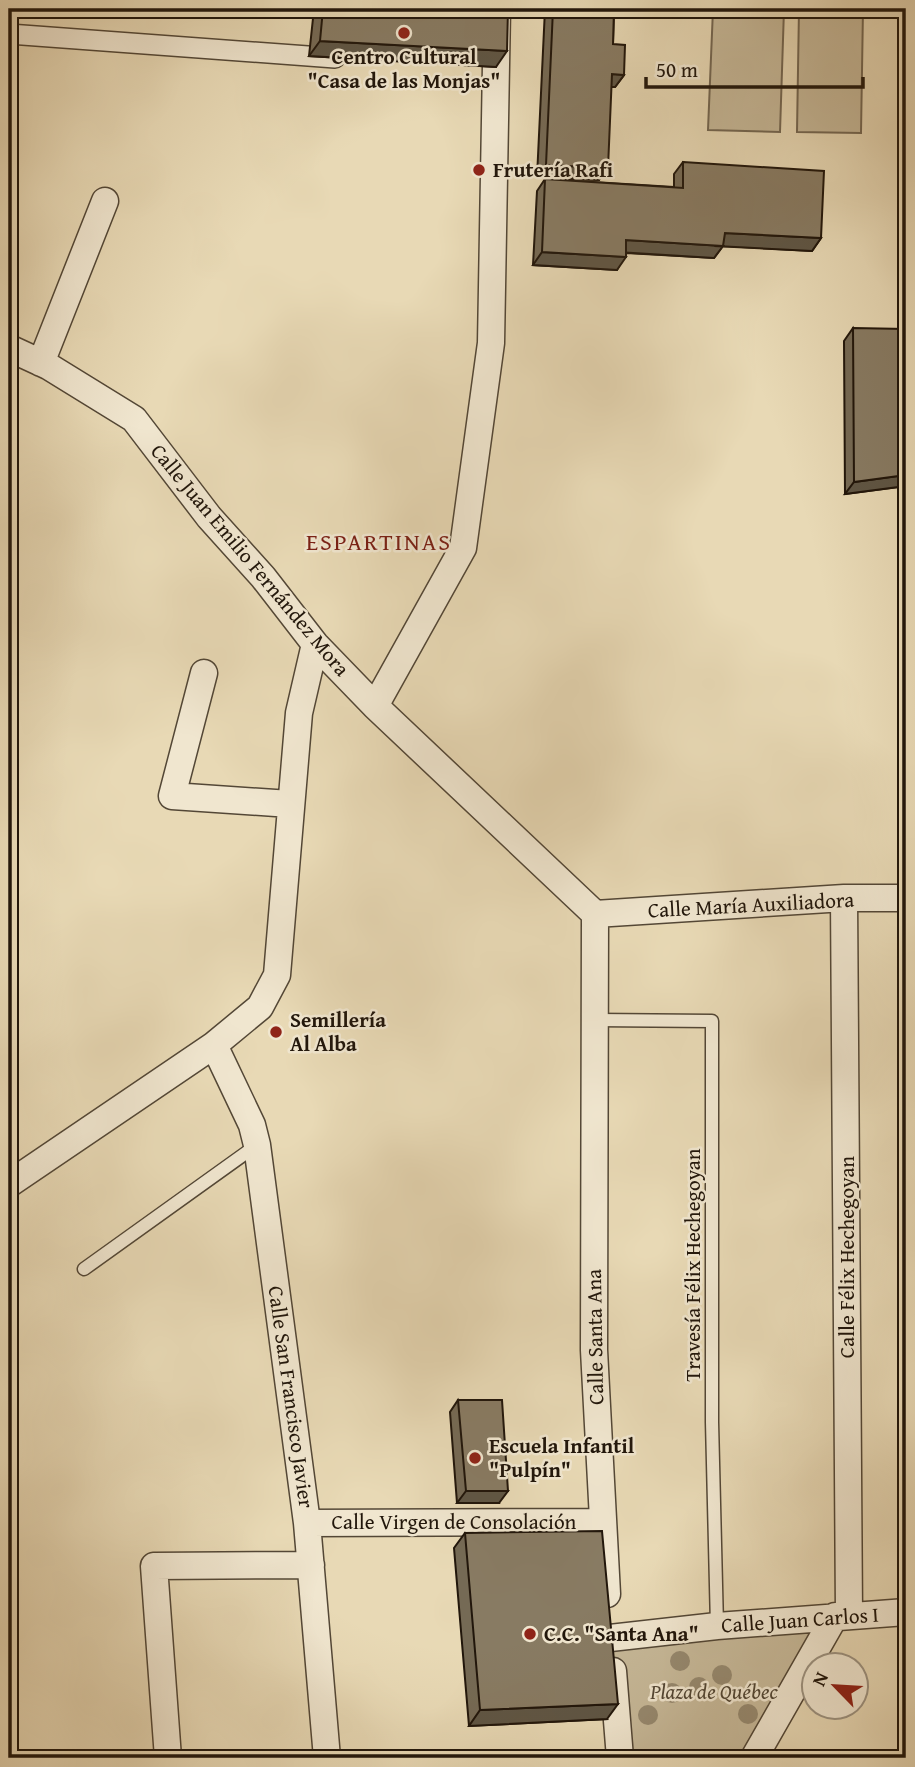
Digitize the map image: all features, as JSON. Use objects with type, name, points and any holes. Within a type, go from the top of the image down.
[{"type":"street","points":[[375,706],[463,548],[491,343],[484,66],[497,9]]},
{"type":"street","points":[[9,34],[350,59]]},
{"type":"street","points":[[41,363],[106,201]]},
{"type":"street","name":"Calle Juan Emilio Fernández Mora","points":[[9,348],[41,363],[134,419],[209,517],[263,576],[314,643],[375,706],[595,914]]},
{"type":"street","points":[[9,1185],[214,1045],[260,1007],[277,975],[299,713],[314,643]]},
{"type":"street","points":[[204,673],[172,796],[290,804]]},
{"type":"street","name":"Calle María Auxiliadora","points":[[595,914],[844,898],[906,898]]},
{"type":"street","name":"Calle Félix Hechegoyan","points":[[842,1615],[844,898]]},
{"type":"street","name":"Calle Santa Ana","points":[[595,914],[594,1350],[602,1521],[620,1758]]},
{"type":"street","name":"Calle San Francisco Javier","points":[[214,1045],[252,1125],[257,1145],[307,1523],[327,1758]]},
{"type":"street","name":"Calle Virgen de Consolación","points":[[307,1523],[602,1521]]},
{"type":"street","points":[[168,1758],[154,1566],[311,1565]]},
{"type":"street","name":"Calle Juan Carlos I","points":[[610,1638],[842,1615],[906,1612]]},
{"type":"street","points":[[754,1758],[842,1615]]},
{"type":"lane","name":"Travesía Félix Hechegoyan","points":[[595,1020],[712,1021],[712,1422],[718,1626]]},
{"type":"lane","points":[[84,1269],[257,1145]]},
{"type":"green space","points":[[713,9],[784,9],[780,132],[708,130]]},
{"type":"green space","points":[[799,9],[863,9],[861,133],[797,132]]},
{"type":"green space","name":"Plaza de Québec","points":[[835,1616],[814,1652],[800,1652],[800,1677],[754,1758],[620,1758],[610,1638]]},
{"type":"building","name":"Centro Cultural \"Casa de las Monjas\"","points":[[323,9],[508,9],[507,51],[320,41]]},
{"type":"building","points":[[553,9],[614,9],[613,44],[625,45],[624,75],[612,74],[608,168],[546,165]]},
{"type":"building","points":[[683,162],[824,171],[821,238],[725,233],[723,246],[626,240],[626,257],[542,252],[545,179],[683,188]]},
{"type":"building","points":[[853,328],[906,329],[906,475],[854,482]]},
{"type":"building","name":"Escuela Infantil \"Pulpín\"","points":[[458,1400],[502,1400],[508,1491],[466,1491]]},
{"type":"building","name":"C.C. \"Santa Ana\"","points":[[602,1531],[618,1704],[480,1710],[465,1533]]},
{"type":"place","name":"Centro Cultural \"Casa de las Monjas\"","points":[[404,33]]},
{"type":"place","name":"Frutería Rafi","points":[[479,170]]},
{"type":"place","name":"Semillería Al Alba","points":[[276,1032]]},
{"type":"place","name":"Escuela Infantil \"Pulpín\"","points":[[475,1458]]},
{"type":"place","name":"C.C. \"Santa Ana\"","points":[[530,1634]]},
{"type":"district","name":"ESPARTINAS","points":[[379,542]]}]
